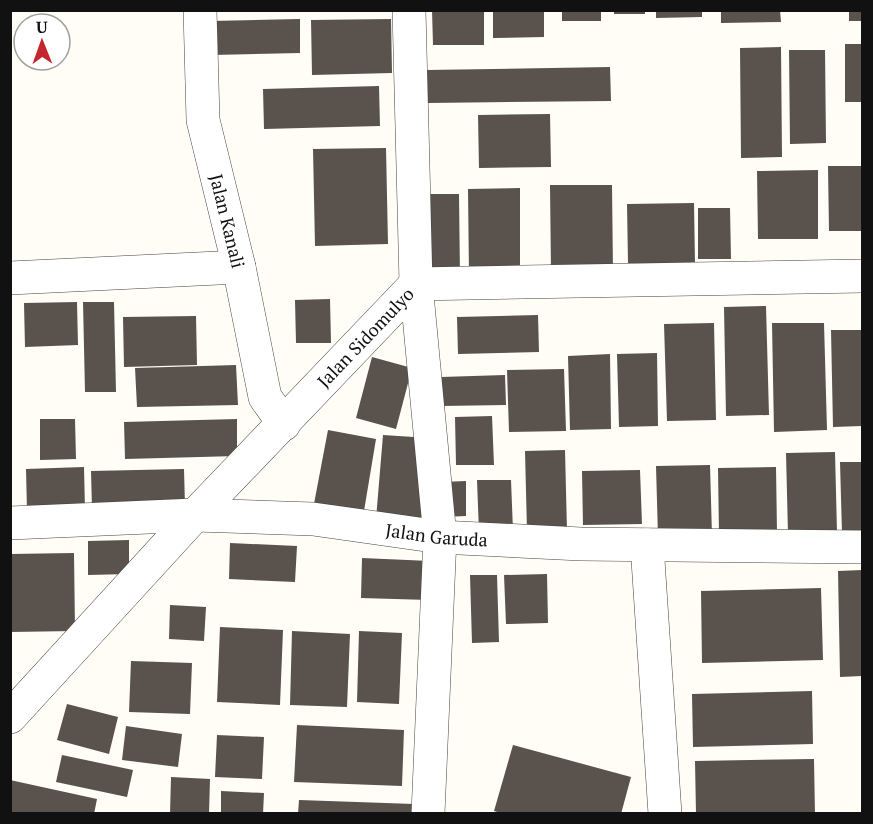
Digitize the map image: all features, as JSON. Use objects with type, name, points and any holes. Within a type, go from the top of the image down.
[{"type":"street","name":"Jalan Kanali","points":[[200,10],[203,120],[239,267],[265,397],[284,424]]},
{"type":"street","points":[[409,10],[416,284],[440,537],[428,813]]},
{"type":"street","points":[[10,278],[239,267]]},
{"type":"street","name":"Jalan Sidomulyo","points":[[10,717],[195,515],[416,284],[862,276]]},
{"type":"street","name":"Jalan Garuda","points":[[10,523],[195,515],[313,519],[440,537],[648,545],[862,547]]},
{"type":"street","points":[[648,545],[665,813]]},
{"type":"building","points":[[432,10],[484,10],[484,45],[433,45]]},
{"type":"building","points":[[493,10],[544,10],[544,37],[493,38]]},
{"type":"building","points":[[562,10],[601,10],[601,21],[562,21]]},
{"type":"building","points":[[614,10],[645,10],[645,14],[614,14]]},
{"type":"building","points":[[656,10],[702,10],[702,17],[656,18]]},
{"type":"building","points":[[721,10],[780,10],[781,22],[721,23]]},
{"type":"building","points":[[849,10],[862,10],[862,21],[849,21]]},
{"type":"building","points":[[300,19],[300,53],[212,55],[211,21]]},
{"type":"building","points":[[391,19],[392,73],[312,75],[311,20]]},
{"type":"building","points":[[845,44],[862,44],[862,102],[845,102]]},
{"type":"building","points":[[781,47],[782,157],[741,158],[740,48]]},
{"type":"building","points":[[789,50],[825,50],[826,143],[790,144]]},
{"type":"building","points":[[610,67],[611,101],[427,103],[427,70]]},
{"type":"building","points":[[379,86],[380,126],[264,129],[263,89]]},
{"type":"building","points":[[550,114],[551,167],[479,168],[478,115]]},
{"type":"building","points":[[386,148],[388,244],[315,246],[313,149]]},
{"type":"building","points":[[828,166],[862,166],[862,231],[829,231]]},
{"type":"building","points":[[818,170],[818,239],[758,239],[757,171]]},
{"type":"building","points":[[550,185],[612,185],[613,272],[551,272]]},
{"type":"building","points":[[520,188],[520,275],[469,275],[468,189]]},
{"type":"building","points":[[428,194],[459,194],[460,277],[429,278]]},
{"type":"building","points":[[694,203],[695,263],[628,263],[627,204]]},
{"type":"building","points":[[698,208],[730,208],[731,259],[698,259]]},
{"type":"building","points":[[330,299],[331,343],[296,343],[295,300]]},
{"type":"building","points":[[77,302],[78,345],[25,347],[24,303]]},
{"type":"building","points":[[83,302],[114,302],[116,392],[85,392]]},
{"type":"building","points":[[766,306],[769,415],[726,416],[724,307]]},
{"type":"building","points":[[538,315],[539,352],[458,354],[457,317]]},
{"type":"building","points":[[196,316],[197,365],[124,367],[123,317]]},
{"type":"building","points":[[714,323],[716,420],[667,421],[664,324]]},
{"type":"building","points":[[772,323],[824,323],[827,430],[774,432]]},
{"type":"building","points":[[831,330],[862,330],[862,426],[833,427]]},
{"type":"building","points":[[657,353],[658,426],[619,427],[617,354]]},
{"type":"building","points":[[610,354],[611,429],[570,430],[568,356]]},
{"type":"building","points":[[372,357],[412,368],[396,429],[356,418]]},
{"type":"building","points":[[236,365],[238,405],[137,407],[135,368]]},
{"type":"building","points":[[564,369],[566,431],[509,432],[507,370]]},
{"type":"building","points":[[505,375],[506,405],[441,406],[441,377]]},
{"type":"building","points":[[492,416],[494,465],[456,465],[455,417]]},
{"type":"building","points":[[40,419],[75,419],[76,459],[40,460]]},
{"type":"building","points":[[237,419],[237,456],[125,459],[124,422]]},
{"type":"building","points":[[328,430],[376,439],[363,517],[313,509]]},
{"type":"building","points":[[383,435],[429,438],[422,523],[376,519]]},
{"type":"building","points":[[565,450],[567,531],[527,531],[525,451]]},
{"type":"building","points":[[835,452],[837,532],[788,534],[786,453]]},
{"type":"building","points":[[840,462],[862,462],[862,532],[842,533]]},
{"type":"building","points":[[710,465],[712,536],[658,537],[656,466]]},
{"type":"building","points":[[84,467],[85,510],[27,511],[26,469]]},
{"type":"building","points":[[776,467],[777,532],[719,534],[718,468]]},
{"type":"building","points":[[184,469],[185,506],[92,509],[91,471]]},
{"type":"building","points":[[640,470],[642,524],[583,525],[582,471]]},
{"type":"building","points":[[477,480],[511,480],[513,531],[479,532]]},
{"type":"building","points":[[466,481],[466,516],[443,517],[442,482]]},
{"type":"building","points":[[129,540],[129,574],[88,575],[88,541]]},
{"type":"building","points":[[230,543],[297,546],[295,582],[229,579]]},
{"type":"building","points":[[74,553],[75,631],[10,632],[10,554]]},
{"type":"building","points":[[362,558],[430,561],[429,600],[361,598]]},
{"type":"building","points":[[862,570],[862,676],[840,677],[838,571]]},
{"type":"building","points":[[547,574],[548,623],[506,624],[504,575]]},
{"type":"building","points":[[470,575],[497,575],[499,642],[472,643]]},
{"type":"building","points":[[821,588],[823,660],[702,663],[701,591]]},
{"type":"building","points":[[170,605],[206,607],[204,641],[169,639]]},
{"type":"building","points":[[220,627],[283,630],[280,705],[217,702]]},
{"type":"building","points":[[292,631],[350,634],[347,707],[290,705]]},
{"type":"building","points":[[359,631],[402,633],[399,704],[357,702]]},
{"type":"building","points":[[131,661],[192,663],[190,714],[129,712]]},
{"type":"building","points":[[812,691],[813,744],[693,747],[692,694]]},
{"type":"building","points":[[67,704],[118,717],[109,754],[57,740]]},
{"type":"building","points":[[297,725],[404,730],[402,786],[294,782]]},
{"type":"building","points":[[126,726],[182,734],[178,767],[122,760]]},
{"type":"building","points":[[217,735],[264,737],[262,779],[215,777]]},
{"type":"building","points":[[513,745],[631,777],[621,814],[504,814],[494,811]]},
{"type":"building","points":[[62,755],[133,770],[127,797],[56,782]]},
{"type":"building","points":[[814,759],[815,814],[696,814],[695,761]]},
{"type":"building","points":[[171,777],[210,779],[209,814],[170,814]]},
{"type":"building","points":[[10,780],[97,799],[94,814],[10,814]]},
{"type":"building","points":[[221,791],[264,793],[263,814],[221,814]]},
{"type":"building","points":[[299,800],[414,804],[414,814],[298,814]]}]
